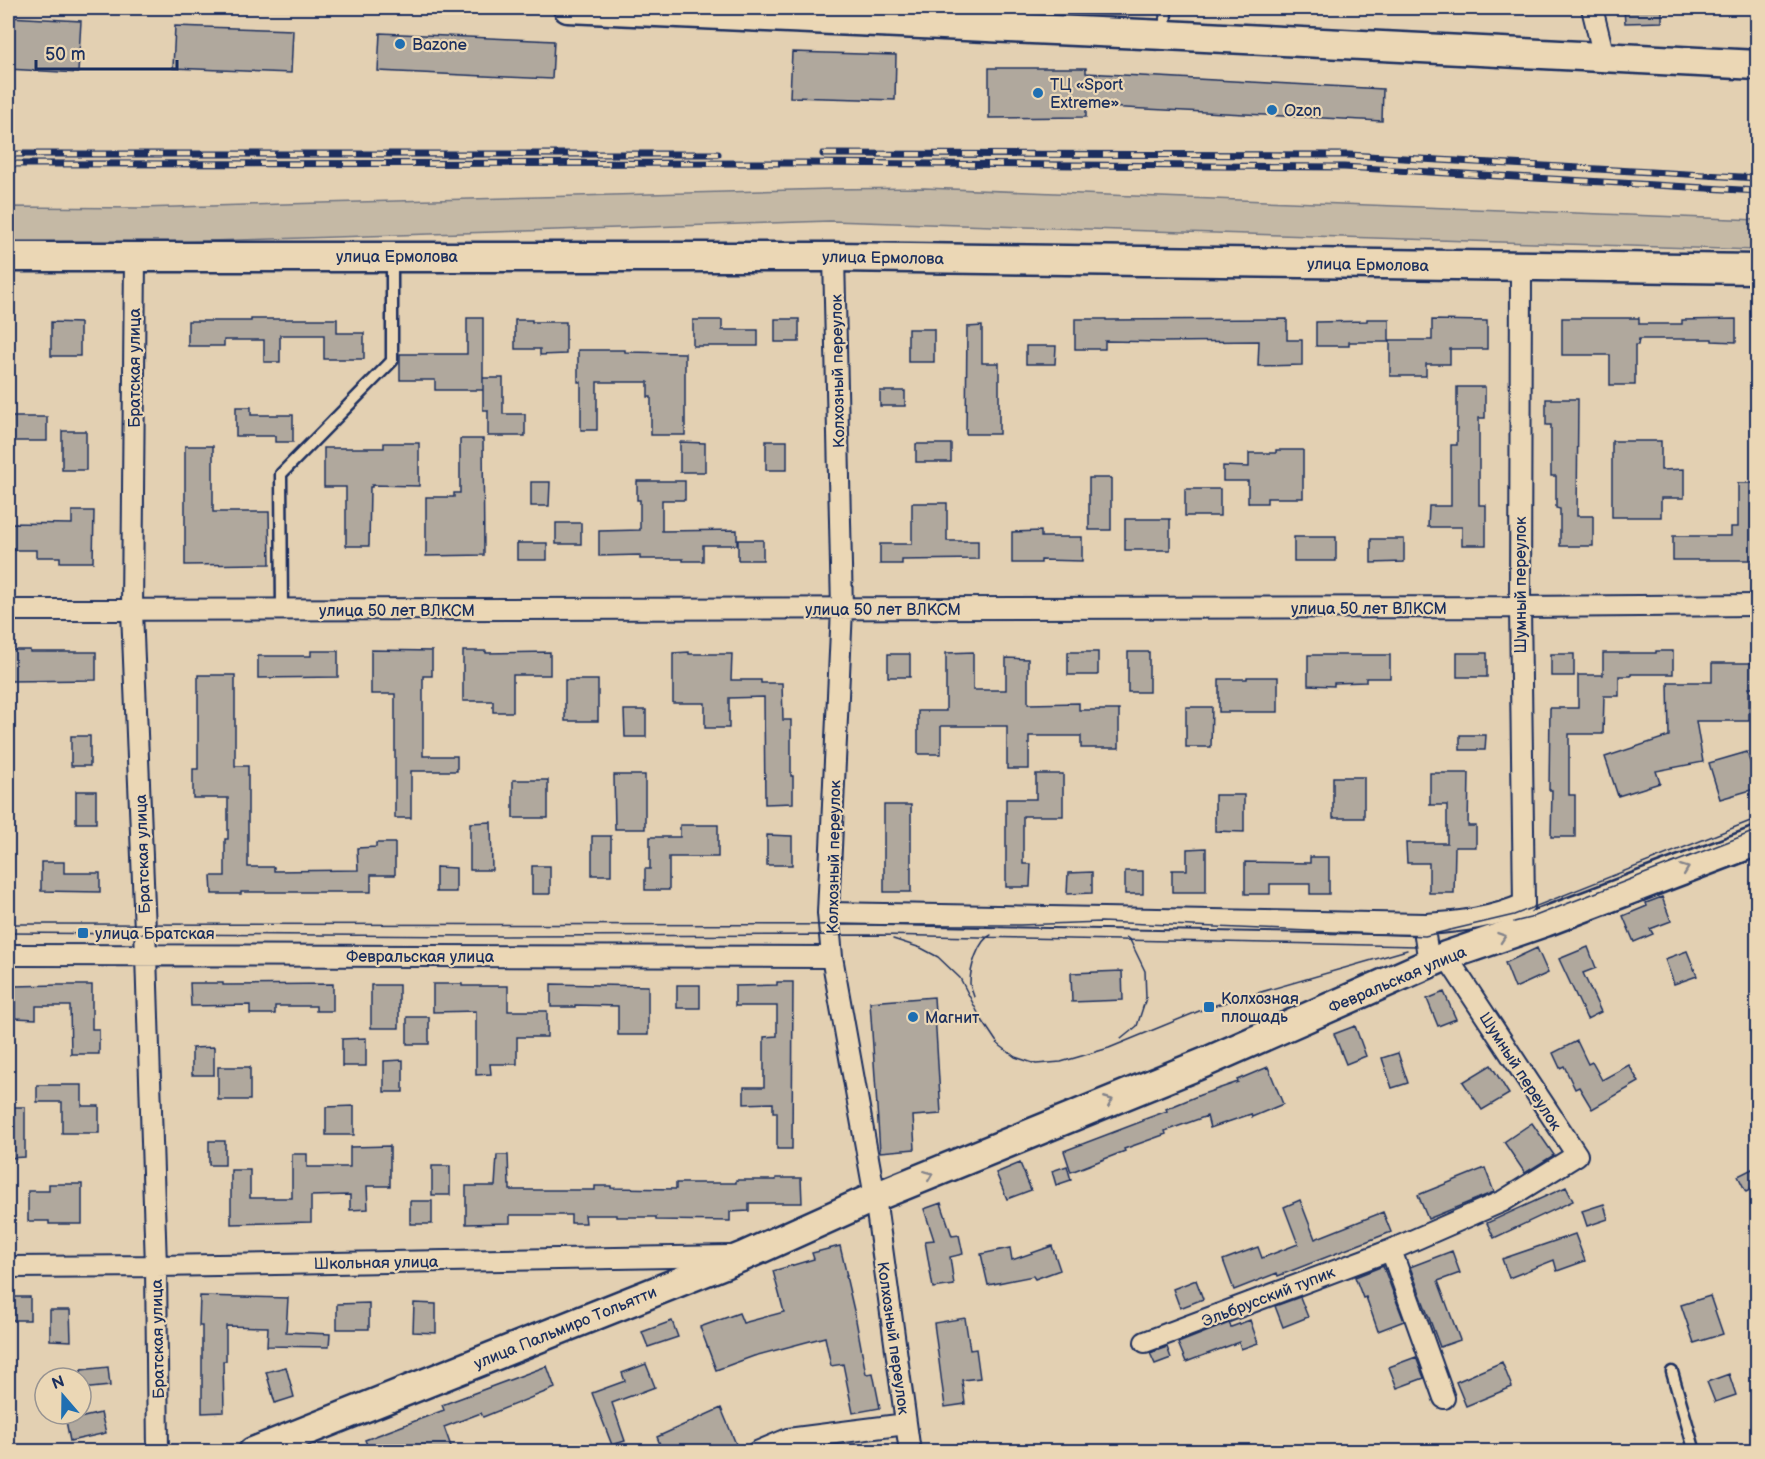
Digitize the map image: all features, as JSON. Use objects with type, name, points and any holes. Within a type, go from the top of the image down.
[{"type":"street","points":[[568,8],[1166,21],[1604,57],[1758,65]]},
{"type":"street","points":[[1592,8],[1604,57]]},
{"type":"street","name":"Братская улица","points":[[135,256],[132,611],[156,1266],[158,1452]]},
{"type":"street","name":"улица Ермолова","points":[[8,257],[834,257],[1758,269]]},
{"type":"street","name":"Колхозный переулок","points":[[834,257],[842,609],[828,913],[832,957],[874,1197],[910,1452]]},
{"type":"street","name":"Шумный переулок","points":[[1521,266],[1520,607],[1524,904]]},
{"type":"street","name":"улица 50 лет ВЛКСМ","points":[[8,610],[1758,605]]},
{"type":"street","name":"Февральская улица","points":[[874,1197],[1206,1062],[1438,960],[1758,842]]},
{"type":"street","name":"Февральская улица","points":[[828,913],[1426,924],[1459,922],[1507,912],[1524,904]]},
{"type":"street","points":[[1426,924],[1425,936],[1438,960]]},
{"type":"street","name":"Февральская улица","points":[[8,955],[832,957]]},
{"type":"street","name":"Шумный переулок","points":[[1438,960],[1577,1155]]},
{"type":"street","name":"Эльбрусский тупик","points":[[1145,1342],[1391,1250],[1503,1201],[1577,1155]]},
{"type":"street","name":"улица Пальмиро Тольятти","points":[[253,1452],[744,1256],[874,1197]]},
{"type":"street","points":[[1391,1250],[1444,1398]]},
{"type":"street","name":"Школьная улица","points":[[8,1267],[744,1256]]},
{"type":"street","points":[[757,1452],[788,1439],[906,1424]]},
{"type":"lane","points":[[282,610],[281,474],[392,361],[392,256]]},
{"type":"lane","points":[[1672,1372],[1695,1452]]},
{"type":"shaded area","points":[[924,188],[1758,220],[1757,250],[830,221],[150,243],[8,243],[8,207],[140,208]]},
{"type":"building","points":[[1662,8],[1662,22],[1625,23],[1624,9]]},
{"type":"building","points":[[8,17],[81,21],[78,73],[8,69]]},
{"type":"building","points":[[175,26],[293,30],[291,73],[173,68]]},
{"type":"building","points":[[380,33],[554,41],[552,79],[378,71]]},
{"type":"building","points":[[792,52],[896,55],[895,100],[790,97]]},
{"type":"building","points":[[989,68],[1086,68],[1086,73],[1383,89],[1382,121],[1086,106],[1086,117],[989,118]]},
{"type":"building","points":[[467,318],[483,318],[483,390],[435,390],[435,380],[400,380],[400,354],[467,354]]},
{"type":"building","points":[[1562,318],[1639,318],[1639,324],[1682,324],[1682,320],[1736,319],[1736,342],[1712,341],[1712,339],[1639,339],[1638,345],[1635,345],[1635,385],[1610,385],[1610,355],[1562,355]]},
{"type":"building","points":[[251,319],[337,319],[337,333],[364,333],[364,359],[324,359],[324,335],[280,335],[280,362],[264,362],[264,340],[224,340],[224,346],[188,346],[188,321],[251,321]]},
{"type":"building","points":[[775,319],[799,319],[799,342],[775,342]]},
{"type":"building","points":[[1075,319],[1287,319],[1287,340],[1302,340],[1302,365],[1258,366],[1259,341],[1105,341],[1105,349],[1075,349]]},
{"type":"building","points":[[1367,319],[1389,319],[1389,342],[1349,342],[1349,346],[1316,346],[1316,322],[1367,321]]},
{"type":"building","points":[[515,320],[566,322],[566,354],[540,355],[540,349],[515,349]]},
{"type":"building","points":[[693,320],[722,320],[722,330],[758,330],[758,346],[693,346]]},
{"type":"building","points":[[1432,320],[1487,321],[1487,349],[1450,349],[1450,364],[1426,364],[1426,376],[1390,376],[1390,340],[1432,340]]},
{"type":"building","points":[[51,322],[80,323],[80,356],[51,356]]},
{"type":"building","points":[[982,326],[982,363],[999,363],[999,434],[966,434],[967,327]]},
{"type":"building","points":[[908,329],[934,329],[934,362],[908,362]]},
{"type":"building","points":[[1026,346],[1056,346],[1055,364],[1026,364]]},
{"type":"building","points":[[578,350],[685,353],[685,435],[651,435],[651,397],[648,397],[648,382],[597,382],[597,430],[581,430]]},
{"type":"building","points":[[483,378],[503,378],[503,414],[525,414],[525,436],[488,436],[488,410],[483,410]]},
{"type":"building","points":[[1457,387],[1485,387],[1485,418],[1479,418],[1479,505],[1486,505],[1486,545],[1462,545],[1462,527],[1428,527],[1429,506],[1451,506],[1451,445],[1457,445]]},
{"type":"building","points":[[880,391],[905,391],[905,406],[880,406]]},
{"type":"building","points":[[1546,399],[1578,399],[1577,516],[1593,516],[1593,546],[1560,546],[1560,509],[1556,508],[1556,476],[1551,476],[1551,425],[1546,425]]},
{"type":"building","points":[[236,407],[251,407],[251,415],[293,415],[293,442],[275,442],[275,436],[236,436]]},
{"type":"building","points":[[8,417],[47,417],[47,441],[8,441]]},
{"type":"building","points":[[62,431],[86,431],[86,470],[62,470]]},
{"type":"building","points":[[460,439],[483,439],[484,555],[426,556],[426,497],[454,497],[454,493],[460,493]]},
{"type":"building","points":[[766,441],[787,441],[787,470],[766,470]]},
{"type":"building","points":[[1612,441],[1661,441],[1661,470],[1684,469],[1684,498],[1661,498],[1661,517],[1612,517]]},
{"type":"building","points":[[680,442],[705,443],[705,472],[680,472]]},
{"type":"building","points":[[384,443],[419,443],[419,486],[372,485],[370,487],[369,546],[346,546],[346,487],[324,487],[324,448],[384,448]]},
{"type":"building","points":[[916,444],[951,444],[951,462],[916,462]]},
{"type":"building","points":[[185,446],[213,446],[213,512],[269,512],[270,564],[185,565]]},
{"type":"building","points":[[1276,450],[1303,450],[1303,498],[1267,498],[1267,503],[1248,503],[1248,481],[1223,481],[1223,466],[1249,467],[1249,453],[1276,453]]},
{"type":"building","points":[[1089,478],[1111,478],[1111,530],[1089,530]]},
{"type":"building","points":[[637,481],[685,481],[685,500],[662,500],[662,531],[737,530],[737,545],[703,545],[703,561],[640,559],[640,555],[599,556],[599,531],[640,530],[640,500],[637,500]]},
{"type":"building","points":[[531,482],[550,482],[549,506],[531,506]]},
{"type":"building","points":[[1738,483],[1758,483],[1756,560],[1673,560],[1673,536],[1731,536],[1731,527],[1738,527]]},
{"type":"building","points":[[1185,489],[1220,489],[1220,516],[1185,516]]},
{"type":"building","points":[[912,503],[947,503],[947,541],[978,541],[978,559],[902,560],[902,564],[880,564],[880,544],[912,544]]},
{"type":"building","points":[[72,511],[94,511],[93,562],[60,562],[60,557],[36,557],[36,550],[8,550],[8,523],[72,524]]},
{"type":"building","points":[[1125,519],[1170,519],[1170,550],[1125,550]]},
{"type":"building","points":[[556,523],[581,523],[581,544],[556,544]]},
{"type":"building","points":[[1041,531],[1041,537],[1082,537],[1082,561],[1041,560],[1041,563],[1012,563],[1012,532]]},
{"type":"building","points":[[1294,537],[1336,537],[1336,561],[1294,561]]},
{"type":"building","points":[[1371,539],[1404,539],[1404,562],[1371,563]]},
{"type":"building","points":[[738,540],[763,540],[763,560],[738,560]]},
{"type":"building","points":[[517,543],[547,543],[547,560],[517,560]]},
{"type":"building","points":[[8,650],[96,652],[96,680],[8,681]]},
{"type":"building","points":[[371,650],[432,651],[432,676],[423,676],[423,756],[457,756],[457,771],[411,771],[411,818],[395,818],[395,694],[371,694]]},
{"type":"building","points":[[311,651],[338,651],[338,677],[258,678],[258,656],[311,656]]},
{"type":"building","points":[[463,651],[550,652],[550,675],[513,675],[513,712],[493,712],[493,701],[463,701]]},
{"type":"building","points":[[1656,651],[1673,651],[1673,674],[1619,676],[1619,696],[1604,696],[1603,734],[1569,734],[1569,795],[1575,795],[1575,837],[1551,837],[1550,708],[1578,708],[1578,675],[1603,675],[1603,653],[1656,653]]},
{"type":"building","points":[[689,652],[689,654],[732,654],[731,680],[782,683],[783,720],[791,720],[793,803],[765,804],[764,697],[729,698],[729,728],[705,728],[705,703],[673,703],[673,653]]},
{"type":"building","points":[[973,652],[973,690],[1006,690],[1006,658],[1028,659],[1028,704],[1079,703],[1079,710],[1119,710],[1119,748],[1081,748],[1081,736],[1029,736],[1029,769],[1007,769],[1007,726],[941,726],[941,754],[918,754],[918,711],[946,711],[946,653]]},
{"type":"building","points":[[1068,652],[1098,652],[1098,675],[1068,675]]},
{"type":"building","points":[[1128,652],[1149,652],[1149,692],[1128,692]]},
{"type":"building","points":[[1457,653],[1487,653],[1487,677],[1457,677]]},
{"type":"building","points":[[888,654],[910,654],[910,677],[888,677]]},
{"type":"building","points":[[1551,654],[1574,654],[1574,676],[1551,676]]},
{"type":"building","points":[[1308,655],[1390,655],[1390,678],[1366,678],[1366,682],[1334,683],[1334,686],[1308,685]]},
{"type":"building","points":[[1712,663],[1758,663],[1758,688],[1749,688],[1749,721],[1696,721],[1703,762],[1656,771],[1660,783],[1618,796],[1605,757],[1669,736],[1668,682],[1712,682]]},
{"type":"building","points":[[198,675],[235,675],[235,766],[248,766],[248,867],[274,867],[274,871],[358,870],[357,848],[376,847],[376,843],[395,843],[395,875],[371,875],[371,892],[212,894],[211,876],[225,876],[228,798],[193,798],[193,769],[198,769]]},
{"type":"building","points":[[1247,677],[1278,677],[1278,712],[1219,712],[1219,679],[1247,679]]},
{"type":"building","points":[[565,680],[598,680],[598,721],[565,721]]},
{"type":"building","points":[[1186,707],[1212,707],[1211,747],[1186,747]]},
{"type":"building","points":[[624,710],[646,710],[646,737],[625,737]]},
{"type":"building","points":[[1460,735],[1486,735],[1485,750],[1460,750]]},
{"type":"building","points":[[71,736],[90,736],[90,766],[71,766]]},
{"type":"building","points":[[1747,752],[1758,788],[1720,799],[1709,763]]},
{"type":"building","points":[[1430,773],[1469,773],[1468,826],[1476,826],[1476,847],[1455,847],[1454,893],[1429,893],[1429,863],[1407,863],[1406,843],[1447,843],[1447,805],[1430,805]]},
{"type":"building","points":[[1036,774],[1063,774],[1063,816],[1023,816],[1023,864],[1031,864],[1030,887],[1006,887],[1006,799],[1036,799]]},
{"type":"building","points":[[614,775],[645,775],[645,829],[615,829]]},
{"type":"building","points":[[1333,777],[1364,777],[1364,818],[1333,818]]},
{"type":"building","points":[[513,780],[548,780],[548,818],[513,818]]},
{"type":"building","points":[[76,791],[96,791],[96,823],[76,823]]},
{"type":"building","points":[[1215,795],[1244,795],[1244,832],[1215,831]]},
{"type":"building","points":[[884,805],[911,805],[911,892],[884,892]]},
{"type":"building","points":[[491,822],[492,870],[470,870],[470,823]]},
{"type":"building","points":[[680,825],[718,825],[718,857],[669,857],[669,890],[645,890],[645,869],[650,869],[650,837],[680,837]]},
{"type":"building","points":[[767,835],[792,836],[792,865],[767,865]]},
{"type":"building","points":[[592,836],[611,836],[611,875],[592,875]]},
{"type":"building","points":[[1206,848],[1206,892],[1172,892],[1172,870],[1187,870],[1187,849]]},
{"type":"building","points":[[1310,857],[1329,857],[1329,894],[1310,894],[1310,884],[1270,884],[1270,894],[1245,894],[1245,862],[1310,863]]},
{"type":"building","points":[[41,862],[64,862],[64,873],[100,873],[100,892],[41,891]]},
{"type":"building","points":[[532,866],[550,866],[550,894],[532,894]]},
{"type":"building","points":[[436,867],[456,868],[456,892],[436,892]]},
{"type":"building","points":[[1125,871],[1143,871],[1143,894],[1125,894]]},
{"type":"building","points":[[1092,872],[1092,893],[1067,894],[1068,873]]},
{"type":"building","points":[[1662,897],[1671,921],[1650,929],[1653,934],[1634,942],[1623,916]]},
{"type":"building","points":[[1588,947],[1596,968],[1583,973],[1601,1012],[1587,1019],[1559,959]]},
{"type":"building","points":[[1537,948],[1548,973],[1515,988],[1505,963]]},
{"type":"building","points":[[1687,951],[1697,976],[1674,984],[1665,959]]},
{"type":"building","points":[[1122,971],[1123,1000],[1072,1002],[1071,973]]},
{"type":"building","points":[[777,982],[793,982],[792,1149],[777,1149],[777,1112],[773,1112],[773,1103],[744,1104],[744,1087],[764,1087],[764,1037],[777,1036],[777,1006],[735,1006],[735,986],[777,985]]},
{"type":"building","points":[[190,983],[333,984],[333,1011],[316,1011],[316,1006],[275,1006],[275,1014],[250,1014],[250,1005],[191,1006]]},
{"type":"building","points":[[433,984],[508,986],[508,1011],[547,1011],[547,1037],[517,1037],[517,1064],[490,1064],[491,1074],[476,1075],[476,1011],[433,1012]]},
{"type":"building","points":[[551,984],[648,986],[648,1035],[618,1035],[618,1006],[551,1007]]},
{"type":"building","points":[[92,985],[92,1029],[99,1029],[99,1054],[71,1054],[70,1006],[36,1006],[36,1019],[15,1018],[15,986]]},
{"type":"building","points":[[371,985],[399,985],[399,1028],[371,1028]]},
{"type":"building","points":[[677,985],[700,985],[700,1008],[677,1008]]},
{"type":"building","points":[[1444,992],[1456,1019],[1438,1026],[1427,999]]},
{"type":"building","points":[[934,997],[941,1114],[913,1116],[915,1149],[880,1152],[870,1002]]},
{"type":"building","points":[[407,1017],[429,1017],[429,1044],[407,1044]]},
{"type":"building","points":[[1355,1026],[1366,1056],[1346,1064],[1334,1034]]},
{"type":"building","points":[[366,1038],[366,1066],[342,1066],[342,1039]]},
{"type":"building","points":[[1577,1041],[1588,1064],[1592,1062],[1602,1080],[1629,1065],[1639,1082],[1592,1109],[1579,1087],[1575,1089],[1564,1066],[1560,1068],[1553,1053]]},
{"type":"building","points":[[214,1047],[214,1075],[192,1075],[192,1048]]},
{"type":"building","points":[[1398,1053],[1408,1083],[1392,1088],[1382,1058]]},
{"type":"building","points":[[403,1060],[403,1092],[384,1092],[384,1061]]},
{"type":"building","points":[[1491,1065],[1509,1094],[1482,1110],[1463,1082]]},
{"type":"building","points":[[218,1067],[250,1067],[250,1100],[218,1100]]},
{"type":"building","points":[[1268,1067],[1283,1104],[1252,1117],[1251,1114],[1210,1128],[1207,1116],[1165,1131],[1166,1134],[1071,1172],[1064,1151],[1143,1121],[1200,1095],[1238,1082],[1237,1080]]},
{"type":"building","points":[[37,1085],[82,1085],[82,1106],[99,1106],[99,1133],[62,1133],[62,1102],[37,1102]]},
{"type":"building","points":[[354,1106],[354,1135],[326,1135],[326,1107]]},
{"type":"building","points":[[8,1107],[25,1107],[25,1157],[8,1158]]},
{"type":"building","points":[[1532,1123],[1554,1155],[1525,1173],[1504,1142]]},
{"type":"building","points":[[209,1141],[225,1141],[225,1165],[209,1165]]},
{"type":"building","points":[[390,1146],[390,1186],[367,1186],[368,1209],[350,1210],[350,1195],[311,1196],[311,1222],[231,1224],[231,1170],[250,1170],[250,1198],[292,1198],[292,1154],[307,1154],[307,1167],[350,1167],[350,1147]]},
{"type":"building","points":[[497,1155],[508,1155],[510,1190],[595,1190],[595,1186],[676,1189],[676,1183],[736,1183],[736,1180],[801,1178],[802,1203],[749,1203],[749,1211],[730,1212],[730,1221],[656,1220],[656,1217],[585,1215],[586,1223],[571,1223],[571,1215],[510,1215],[510,1223],[466,1224],[466,1186],[495,1186]]},
{"type":"building","points":[[1020,1163],[1031,1190],[1007,1199],[996,1173]]},
{"type":"building","points":[[432,1166],[450,1166],[450,1195],[432,1195]]},
{"type":"building","points":[[1067,1166],[1071,1180],[1056,1185],[1052,1171]]},
{"type":"building","points":[[1758,1166],[1758,1186],[1746,1192],[1738,1176]]},
{"type":"building","points":[[1485,1168],[1494,1192],[1428,1219],[1418,1195]]},
{"type":"building","points":[[49,1184],[82,1184],[82,1224],[49,1224],[49,1221],[28,1221],[28,1191],[49,1191]]},
{"type":"building","points":[[1566,1187],[1573,1201],[1494,1238],[1487,1223]]},
{"type":"building","points":[[1300,1200],[1315,1239],[1383,1212],[1391,1232],[1278,1276],[1277,1273],[1234,1290],[1223,1260],[1258,1247],[1262,1258],[1298,1244],[1284,1207]]},
{"type":"building","points":[[410,1201],[432,1201],[432,1224],[410,1224]]},
{"type":"building","points":[[941,1203],[952,1236],[959,1235],[963,1254],[950,1257],[954,1285],[933,1288],[925,1241],[934,1240],[924,1209]]},
{"type":"building","points":[[1604,1204],[1608,1219],[1587,1226],[1582,1211]]},
{"type":"building","points":[[1575,1234],[1585,1261],[1557,1271],[1554,1260],[1509,1278],[1502,1259]]},
{"type":"building","points":[[840,1246],[866,1374],[873,1373],[880,1408],[853,1413],[843,1364],[831,1366],[825,1337],[754,1356],[716,1370],[700,1327],[739,1313],[743,1323],[784,1312],[773,1271],[814,1259],[812,1253]]},
{"type":"building","points":[[1052,1246],[1060,1270],[1035,1279],[1033,1276],[988,1285],[981,1254],[1010,1248],[1012,1260]]},
{"type":"building","points":[[1452,1251],[1460,1273],[1438,1281],[1460,1340],[1440,1347],[1410,1267]]},
{"type":"building","points":[[1383,1266],[1404,1321],[1378,1331],[1366,1297],[1363,1298],[1355,1277]]},
{"type":"building","points":[[1196,1280],[1203,1299],[1180,1308],[1173,1289]]},
{"type":"building","points":[[200,1296],[288,1298],[286,1332],[330,1334],[329,1347],[267,1346],[268,1327],[226,1326],[226,1361],[223,1361],[224,1412],[202,1413]]},
{"type":"building","points":[[1710,1296],[1723,1334],[1694,1343],[1681,1305]]},
{"type":"building","points":[[8,1297],[30,1297],[30,1320],[8,1320]]},
{"type":"building","points":[[1300,1297],[1308,1317],[1283,1327],[1275,1306]]},
{"type":"building","points":[[369,1303],[369,1329],[337,1329],[337,1304]]},
{"type":"building","points":[[414,1303],[436,1304],[436,1333],[413,1332]]},
{"type":"building","points":[[50,1310],[70,1310],[71,1341],[50,1340]]},
{"type":"building","points":[[965,1318],[970,1350],[976,1349],[980,1378],[962,1380],[965,1404],[945,1407],[934,1323]]},
{"type":"building","points":[[1250,1320],[1258,1343],[1241,1349],[1239,1342],[1186,1362],[1178,1343],[1229,1323],[1231,1327]]},
{"type":"building","points":[[672,1321],[678,1337],[648,1347],[642,1332]]},
{"type":"building","points":[[1167,1347],[1171,1358],[1155,1364],[1150,1353]]},
{"type":"building","points":[[1416,1357],[1424,1378],[1397,1388],[1389,1367]]},
{"type":"building","points":[[1502,1362],[1512,1387],[1466,1406],[1456,1382]]},
{"type":"building","points":[[646,1364],[655,1387],[612,1403],[625,1441],[612,1445],[592,1393],[625,1381],[622,1373]]},
{"type":"building","points":[[547,1366],[555,1388],[483,1417],[481,1413],[444,1427],[453,1452],[370,1452],[365,1440],[444,1410],[442,1405]]},
{"type":"building","points":[[108,1367],[110,1386],[93,1388],[93,1369]]},
{"type":"building","points":[[286,1367],[294,1397],[275,1403],[266,1372]]},
{"type":"building","points":[[1729,1374],[1736,1395],[1715,1402],[1707,1382]]},
{"type":"building","points":[[721,1408],[736,1444],[718,1452],[663,1452],[657,1437]]},
{"type":"building","points":[[101,1413],[106,1433],[70,1441],[67,1426],[93,1426],[93,1415]]},
{"type":"tram line","points":[[8,924],[1020,925],[1101,922],[1425,936],[1514,915],[1758,818]]},
{"type":"tram line","points":[[1514,922],[1530,918],[1758,830]]},
{"type":"tram line","points":[[8,933],[474,936],[881,935],[1417,946]]},
{"type":"tram line","points":[[974,997],[970,983],[971,970],[982,943],[991,935]]},
{"type":"tram line","points":[[1121,1039],[1137,1026],[1146,998],[1145,971],[1130,940],[1126,937]]},
{"type":"tram line","points":[[893,939],[921,948],[938,957],[960,978],[980,1017],[998,1044],[1015,1057],[1036,1064],[1061,1062],[1109,1048],[1209,1007],[1407,950]]},
{"type":"railway","points":[[8,154],[718,154]]},
{"type":"railway","points":[[823,154],[1349,155],[1758,178]]},
{"type":"railway","points":[[8,164],[804,163],[1344,167],[1758,191]]},
{"type":"place","name":"Bazone","points":[[400,44]]},
{"type":"place","name":"ТЦ «Sport Extreme»","points":[[1038,93]]},
{"type":"place","name":"Ozon","points":[[1272,110]]},
{"type":"place","name":"улица Братская","points":[[83,933]]},
{"type":"place","name":"Колхозная площадь","points":[[1209,1007]]},
{"type":"place","name":"Магнит","points":[[913,1017]]}]
